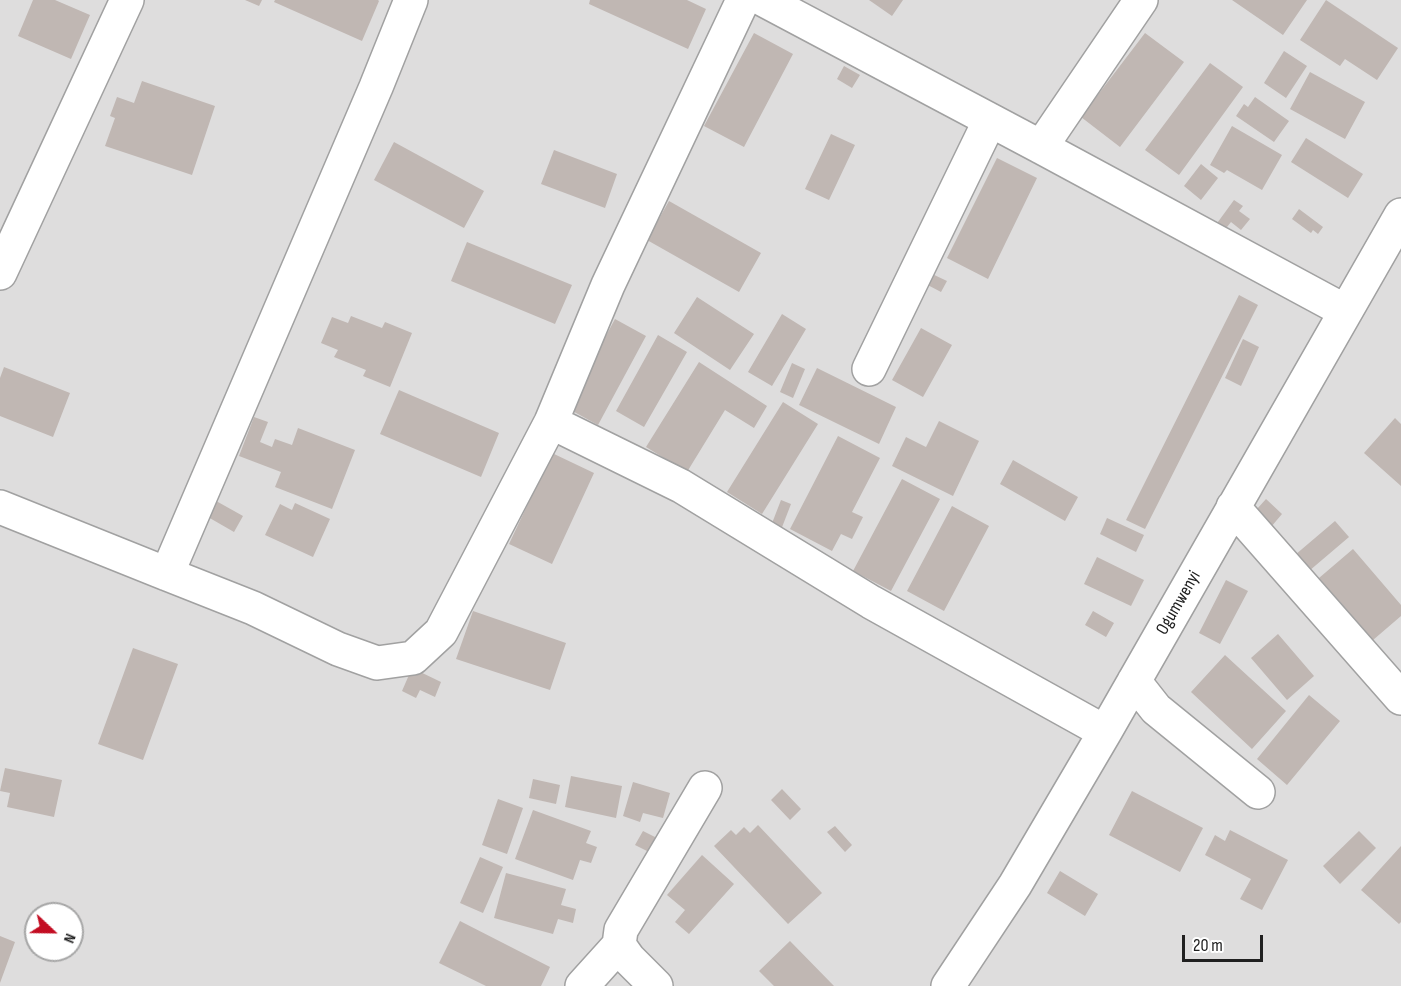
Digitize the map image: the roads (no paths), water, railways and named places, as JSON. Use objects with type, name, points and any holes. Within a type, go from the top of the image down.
[{"type":"street","points":[[0,273],[127,0]]},
{"type":"street","points":[[167,574],[376,87],[411,0]]},
{"type":"street","points":[[0,507],[254,608],[338,649],[377,663],[413,658],[441,632],[551,422],[608,285],[743,0]]},
{"type":"street","points":[[1041,147],[1141,0]]},
{"type":"street","points":[[785,4],[990,120],[1345,311]]},
{"type":"street","points":[[869,369],[990,120]]},
{"type":"street","name":"Ogumwenyi","points":[[948,986],[1015,885],[1105,732],[1401,215]]},
{"type":"street","points":[[551,422],[681,486],[871,602],[1105,732]]},
{"type":"street","points":[[1233,507],[1401,698]]},
{"type":"street","points":[[1134,681],[1156,709],[1258,792]]},
{"type":"street","points":[[582,986],[619,945],[621,930],[705,788]]},
{"type":"street","points":[[619,945],[629,959],[656,986]]}]
